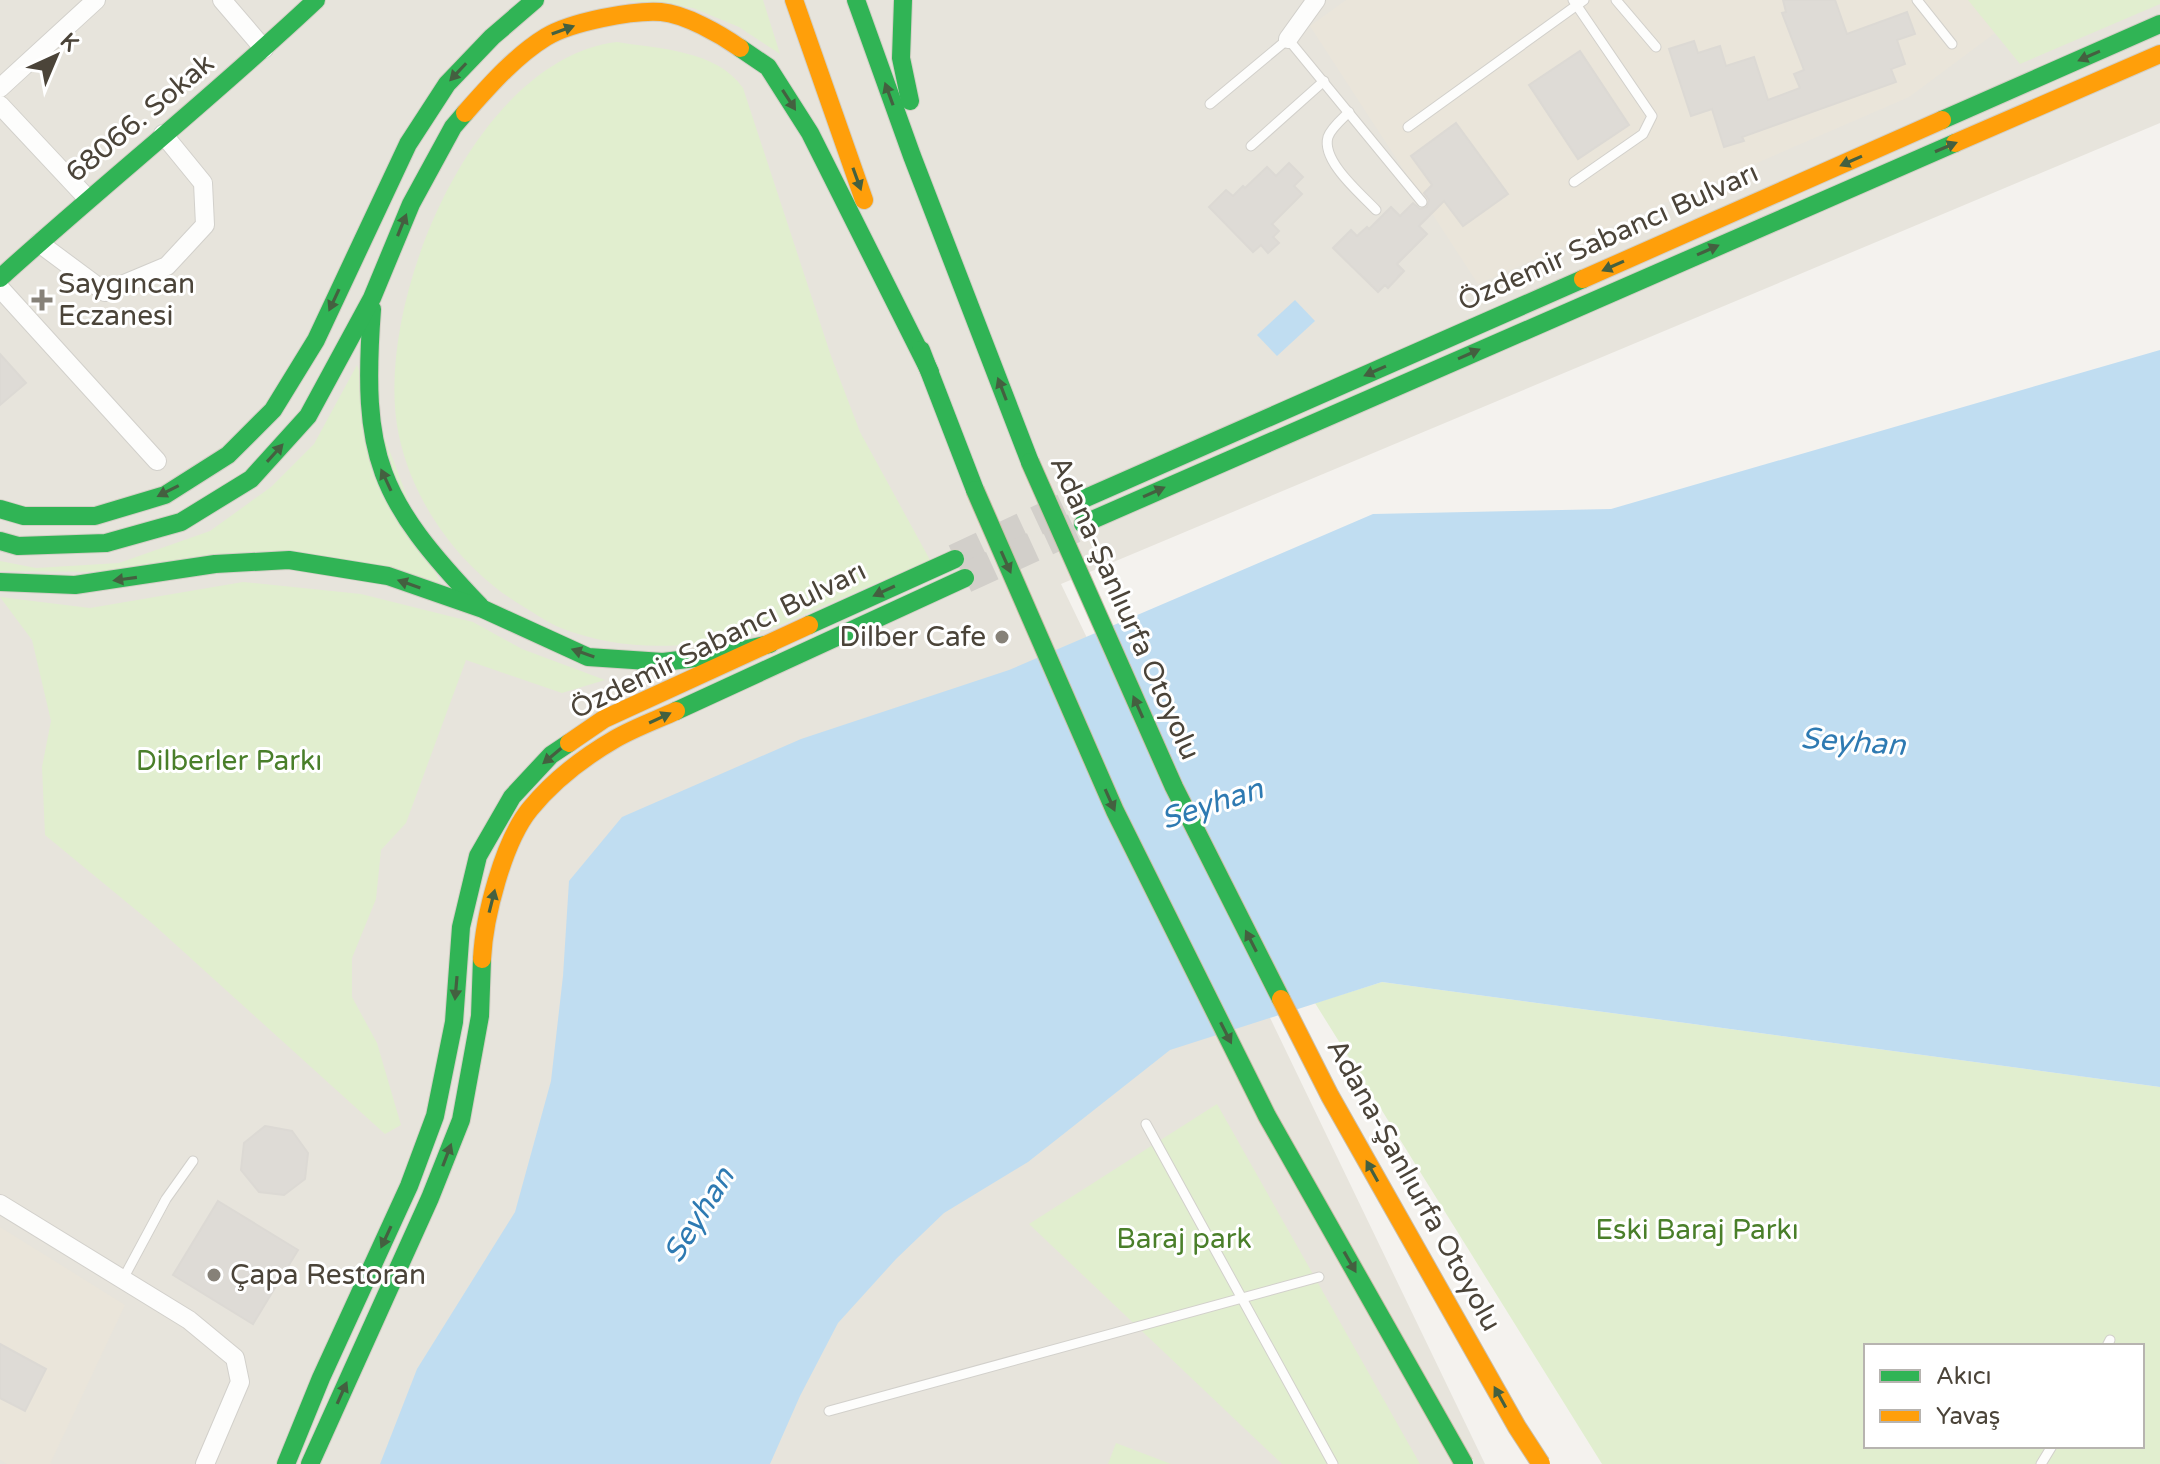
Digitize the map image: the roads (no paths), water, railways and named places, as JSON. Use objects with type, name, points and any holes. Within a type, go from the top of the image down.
[{"type":"main road","name":"68066. Sokak","points":[[0,278],[264,49],[316,0]]},
{"type":"main road","points":[[0,509],[24,516],[95,516],[165,495],[228,455],[273,410],[316,340],[408,144],[447,84],[492,37],[535,0]]},
{"type":"main road","points":[[794,0],[861,191],[975,490],[1115,811],[1267,1116],[1464,1464]]},
{"type":"main road","name":"Adana-Şanlıurfa Otoyolu","points":[[856,0],[1030,462],[1174,787],[1323,1082],[1517,1427],[1541,1464]]},
{"type":"main road","points":[[903,0],[901,58],[921,151],[966,298]]},
{"type":"main road","points":[[0,541],[18,546],[106,543],[181,522],[251,479],[308,416],[372,298],[411,204],[453,127],[498,76],[547,36],[597,18],[662,12],[713,30],[768,67],[810,133],[930,372]]},
{"type":"main road","name":"Özdemir Sabancı Bulvarı","points":[[1079,501],[2160,24]]},
{"type":"main road","name":"Özdemir Sabancı Bulvarı","points":[[1083,524],[2160,54]]},
{"type":"main road","points":[[372,298],[368,355],[369,408],[378,463],[395,500],[432,555],[483,609]]},
{"type":"main road","name":"Özdemir Sabancı Bulvarı","points":[[286,1464],[321,1378],[409,1186],[435,1116],[454,1022],[461,927],[478,856],[512,797],[551,755],[604,719],[955,559]]},
{"type":"main road","points":[[0,582],[75,585],[215,564],[289,560],[388,576],[483,609],[588,657],[663,662],[720,655],[770,644]]},
{"type":"main road","name":"Özdemir Sabancı Bulvarı","points":[[310,1464],[430,1198],[461,1120],[480,1016],[483,936],[500,867],[528,811],[565,774],[615,739],[965,578]]},
{"type":"street","points":[[0,88],[96,0]]},
{"type":"street","points":[[222,0],[264,49]]},
{"type":"street","points":[[1288,39],[1316,0]]},
{"type":"street","points":[[0,105],[88,199]]},
{"type":"street","points":[[39,243],[105,292],[167,266],[205,225],[203,183],[163,134]]},
{"type":"street","points":[[0,288],[157,461]]},
{"type":"street","points":[[0,1204],[189,1320],[235,1358],[240,1382],[205,1464]]},
{"type":"lane","points":[[1616,0],[1656,47]]},
{"type":"lane","points":[[1917,0],[1952,44]]},
{"type":"lane","points":[[1408,127],[1578,2],[1652,116],[1643,134],[1574,182]]},
{"type":"lane","points":[[1210,104],[1288,39],[1422,202]]},
{"type":"lane","points":[[1251,146],[1324,81]]},
{"type":"lane","points":[[1349,112],[1328,137],[1329,155],[1376,210]]},
{"type":"lane","points":[[1146,1124],[1333,1464]]},
{"type":"lane","points":[[123,1279],[166,1199],[193,1161]]},
{"type":"lane","points":[[829,1411],[1319,1277]]},
{"type":"water","points":[[1295,300],[1315,321],[1277,356],[1257,335]]},
{"type":"water","name":"Seyhan","points":[[2160,350],[2160,1087],[1382,982],[1170,1050],[1028,1162],[944,1213],[896,1259],[838,1323],[800,1396],[770,1464],[380,1464],[417,1369],[515,1212],[551,1081],[563,976],[569,881],[622,817],[801,739],[1009,670],[1373,514],[1611,509]]},
{"type":"tunnel","points":[[955,559],[1073,504]]},
{"type":"tunnel","points":[[965,578],[1083,524]]},
{"type":"place","name":"Saygıncan Eczanesi","points":[[42,300]]},
{"type":"place","name":"Dilber Cafe","points":[[1002,637]]},
{"type":"place","name":"Çapa Restoran","points":[[214,1275]]},
{"type":"park label","name":"Dilberler Parkı","points":[[229,761]]},
{"type":"park label","name":"Eski Baraj Parkı","points":[[1697,1230]]},
{"type":"park label","name":"Baraj park","points":[[1184,1239]]}]
